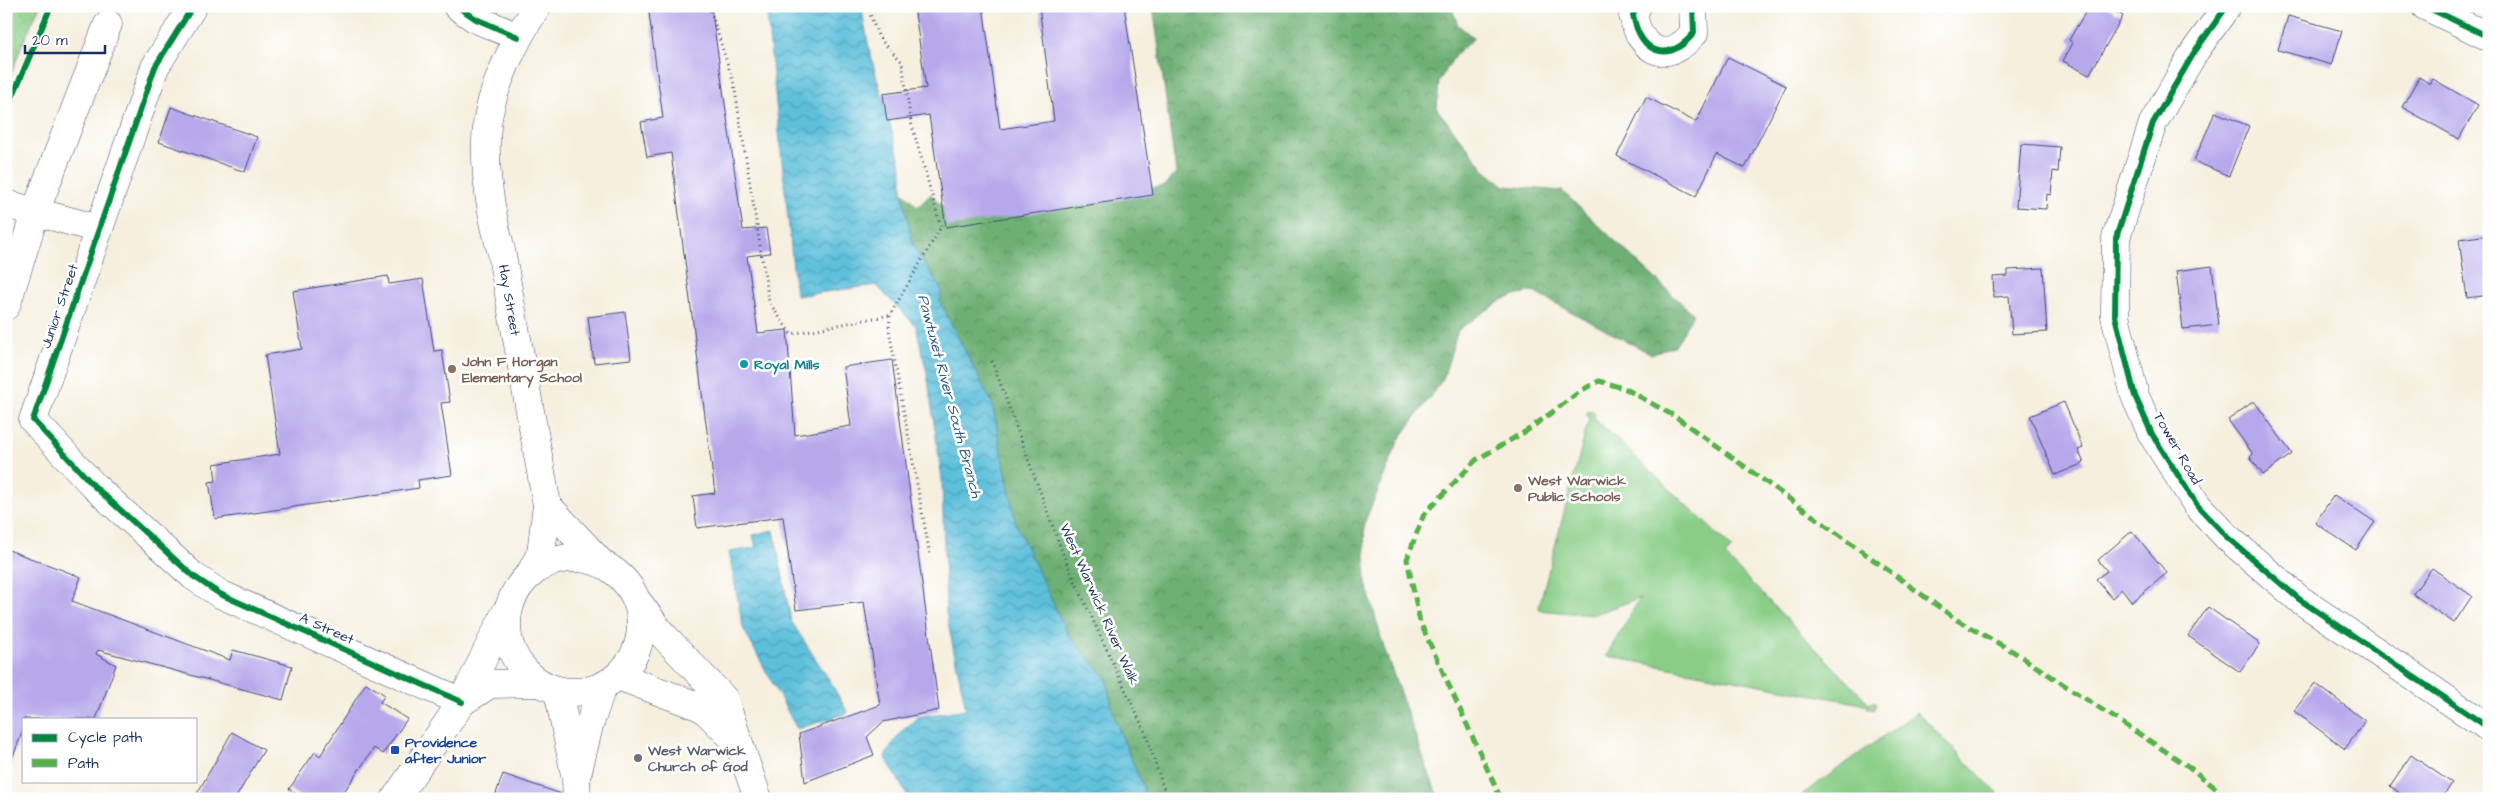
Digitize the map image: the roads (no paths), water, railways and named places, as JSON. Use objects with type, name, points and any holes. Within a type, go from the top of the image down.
[{"type":"street","name":"Junior Street","points":[[186,569],[94,486],[32,420],[155,67],[193,6]]},
{"type":"street","points":[[458,6],[476,19],[518,37],[538,6]]},
{"type":"street","points":[[1637,6],[1633,15],[1640,38],[1645,44],[1662,52],[1674,51],[1686,43],[1694,33],[1693,6]]},
{"type":"street","name":"Tower Road","points":[[2228,6],[2195,51],[2153,123],[2116,238],[2115,316],[2135,396],[2152,434],[2197,505],[2228,538],[2299,598],[2489,728]]},
{"type":"street","points":[[2425,6],[2489,37]]},
{"type":"street","points":[[6,306],[36,210],[108,24]]},
{"type":"street","name":"Hay Street","points":[[518,37],[497,87],[487,123],[488,191],[548,505],[541,553],[530,574]]},
{"type":"street","points":[[6,204],[36,210],[99,228]]},
{"type":"street","points":[[548,505],[601,563]]},
{"type":"street","points":[[395,799],[462,702],[518,587],[530,574],[546,564],[564,558],[583,558],[601,563],[617,572],[630,586],[638,602],[661,633],[724,699],[758,799]]},
{"type":"street","name":"A Street","points":[[186,569],[220,594],[462,702]]},
{"type":"street","points":[[576,789],[589,726],[610,682],[631,661],[640,643],[642,622],[638,602]]},
{"type":"street","points":[[510,603],[506,625],[510,648],[522,668],[548,687],[576,789]]},
{"type":"street","points":[[462,702],[490,684],[548,687],[581,693],[610,682],[703,708],[738,744]]},
{"type":"water","name":"Pawtuxet River South Branch","points":[[766,6],[861,6],[870,53],[902,168],[902,191],[913,245],[942,291],[940,302],[992,403],[1016,524],[1068,635],[1106,677],[1114,717],[1143,787],[1145,799],[909,799],[885,756],[901,732],[918,717],[966,709],[946,613],[942,479],[927,373],[916,326],[876,285],[796,296]]},
{"type":"water","points":[[774,530],[791,621],[830,681],[848,713],[797,729],[743,628],[729,552],[756,548],[753,535]]},
{"type":"place","name":"Royal Mills","points":[[744,364]]},
{"type":"place","name":"John F Horgan Elementary School","points":[[452,369]]},
{"type":"place","name":"West Warwick Public Schools","points":[[1518,488]]},
{"type":"place","name":"Providence after Junior","points":[[395,750]]},
{"type":"place","name":"West Warwick Church of God","points":[[638,758]]}]
